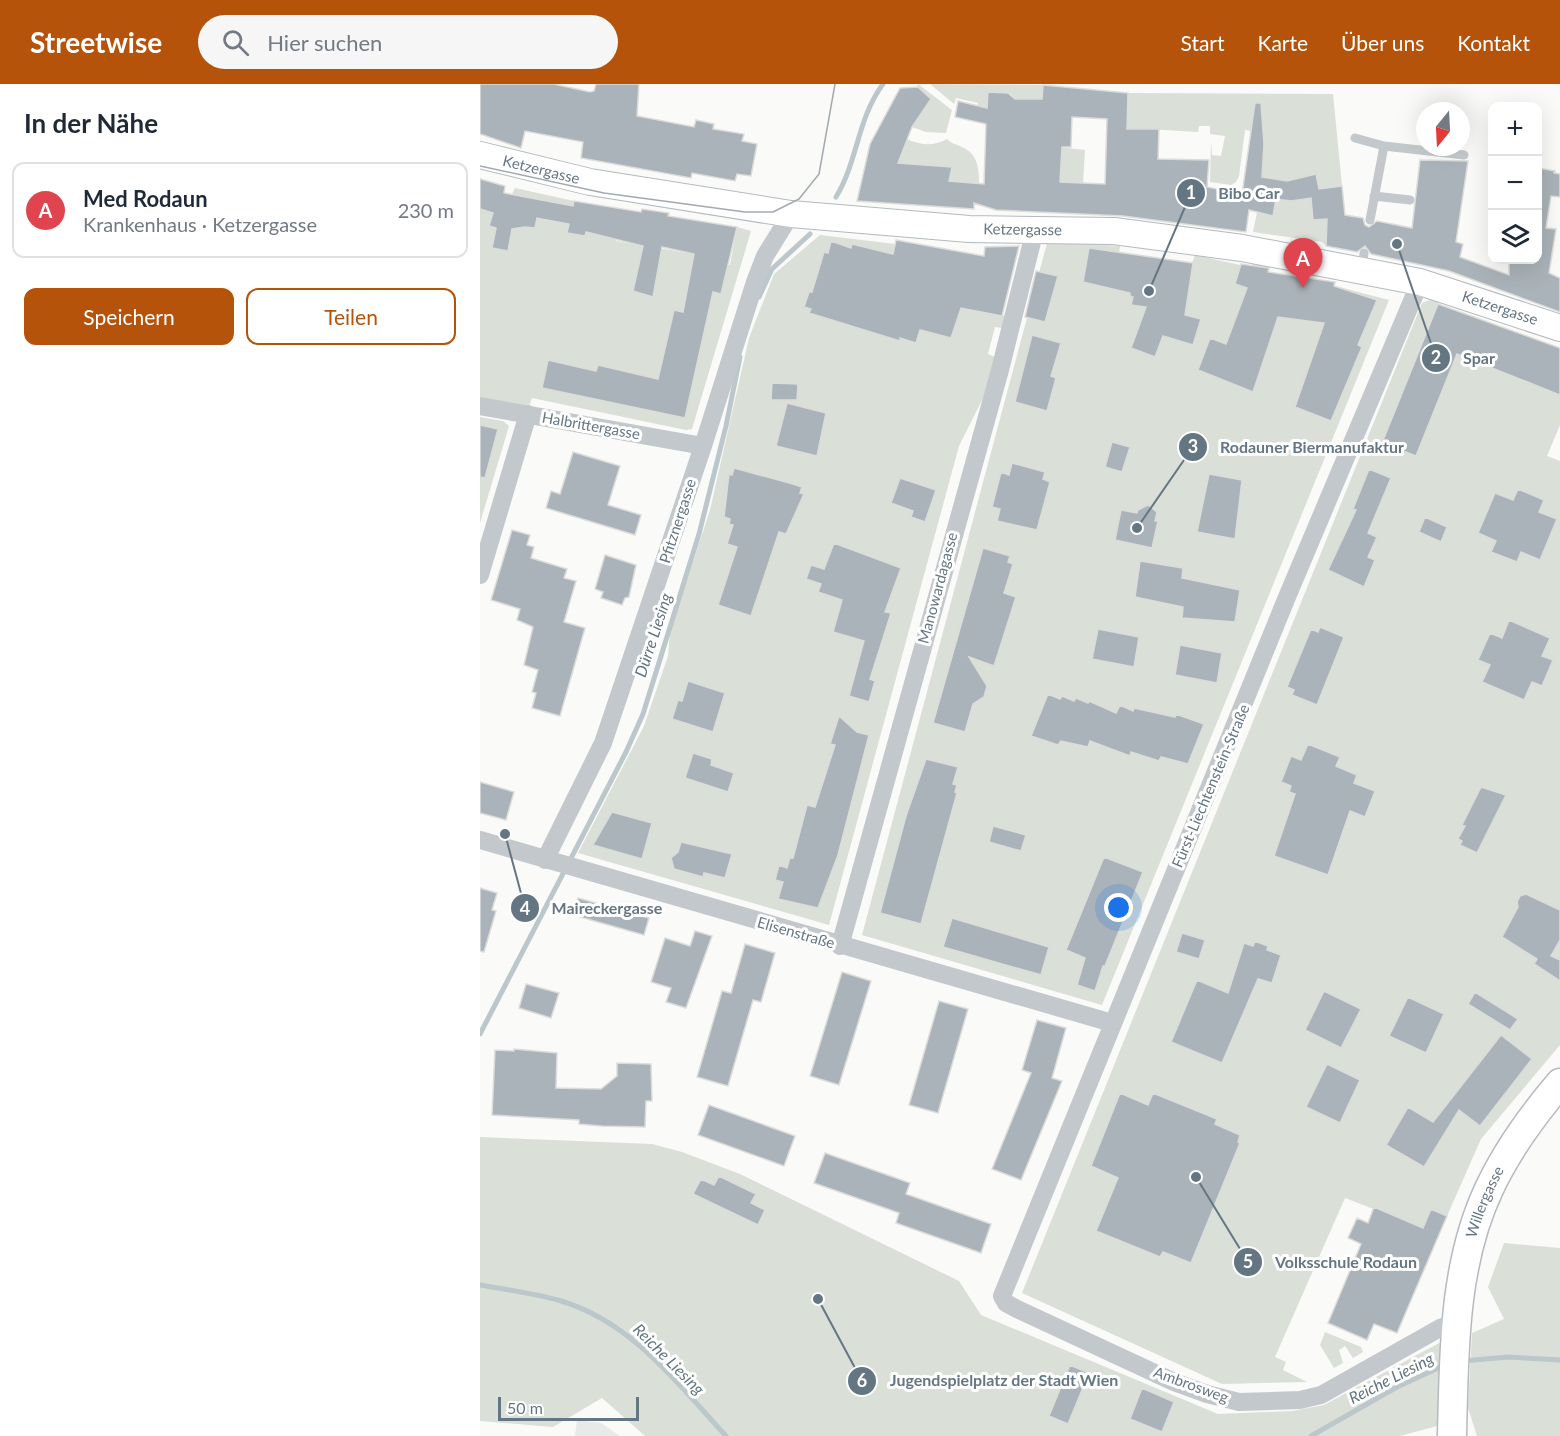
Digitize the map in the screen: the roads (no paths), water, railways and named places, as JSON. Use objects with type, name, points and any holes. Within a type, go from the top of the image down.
[{"type":"main road","name":"Ketzergasse","points":[[480,155],[590,182],[791,214],[887,224],[1114,231],[1363,262],[1560,328]]},
{"type":"main road","name":"Willergasse","points":[[1452,1426],[1460,1293],[1475,1223],[1488,1189],[1533,1115],[1560,1083]]},
{"type":"street","name":"Pfitznergasse","points":[[558,864],[603,743],[703,446],[755,282],[765,256],[791,214]]},
{"type":"street","name":"Manowardagasse","points":[[840,946],[1035,230]]},
{"type":"street","name":"Fürst-Liechtenstein-Straße","points":[[1003,1291],[1420,282]]},
{"type":"street","name":"Halbrittergasse","points":[[480,406],[703,446]]},
{"type":"street","points":[[480,574],[528,414]]},
{"type":"street","name":"Elisenstraße","points":[[480,840],[1112,1023]]},
{"type":"street","name":"Ambrosweg","points":[[1003,1291],[1006,1303],[1027,1314],[1174,1382],[1239,1402],[1300,1400],[1321,1395],[1440,1328],[1456,1330]]},
{"type":"lane","points":[[1355,138],[1384,146],[1416,150]]},
{"type":"lane","points":[[1370,220],[1384,146]]},
{"type":"lane","points":[[1374,196],[1410,200]]},
{"type":"waterway","name":"Dürre Liesing","points":[[836,197],[849,169],[868,111],[883,84]]},
{"type":"waterway","name":"Dürre Liesing","points":[[759,297],[772,269],[810,234]]},
{"type":"waterway","name":"Dürre Liesing","points":[[480,1034],[626,752],[643,714],[699,534],[726,426],[740,357]]},
{"type":"waterway","name":"Reiche Liesing","points":[[480,1285],[561,1301],[587,1311],[610,1324],[652,1357],[726,1436]]},
{"type":"waterway","name":"Reiche Liesing","points":[[1463,1361],[1508,1357],[1560,1360]]},
{"type":"waterway","name":"Reiche Liesing","points":[[1311,1436],[1397,1387],[1445,1365]]},
{"type":"tram line","points":[[480,166],[604,193],[745,212],[773,212],[799,199],[819,174],[835,84]]},
{"type":"place","name":"Spar","points":[[1397,244]]},
{"type":"place","name":"Med Rodaun","points":[[1303,288]]},
{"type":"place","name":"Bibo Car","points":[[1149,291]]},
{"type":"place","name":"Rodauner Biermanufaktur","points":[[1137,528]]},
{"type":"place","name":"Maireckergasse","points":[[505,834]]},
{"type":"place","name":"Volksschule Rodaun","points":[[1196,1177]]},
{"type":"place","name":"Jugendspielplatz der Stadt Wien","points":[[818,1299]]}]
